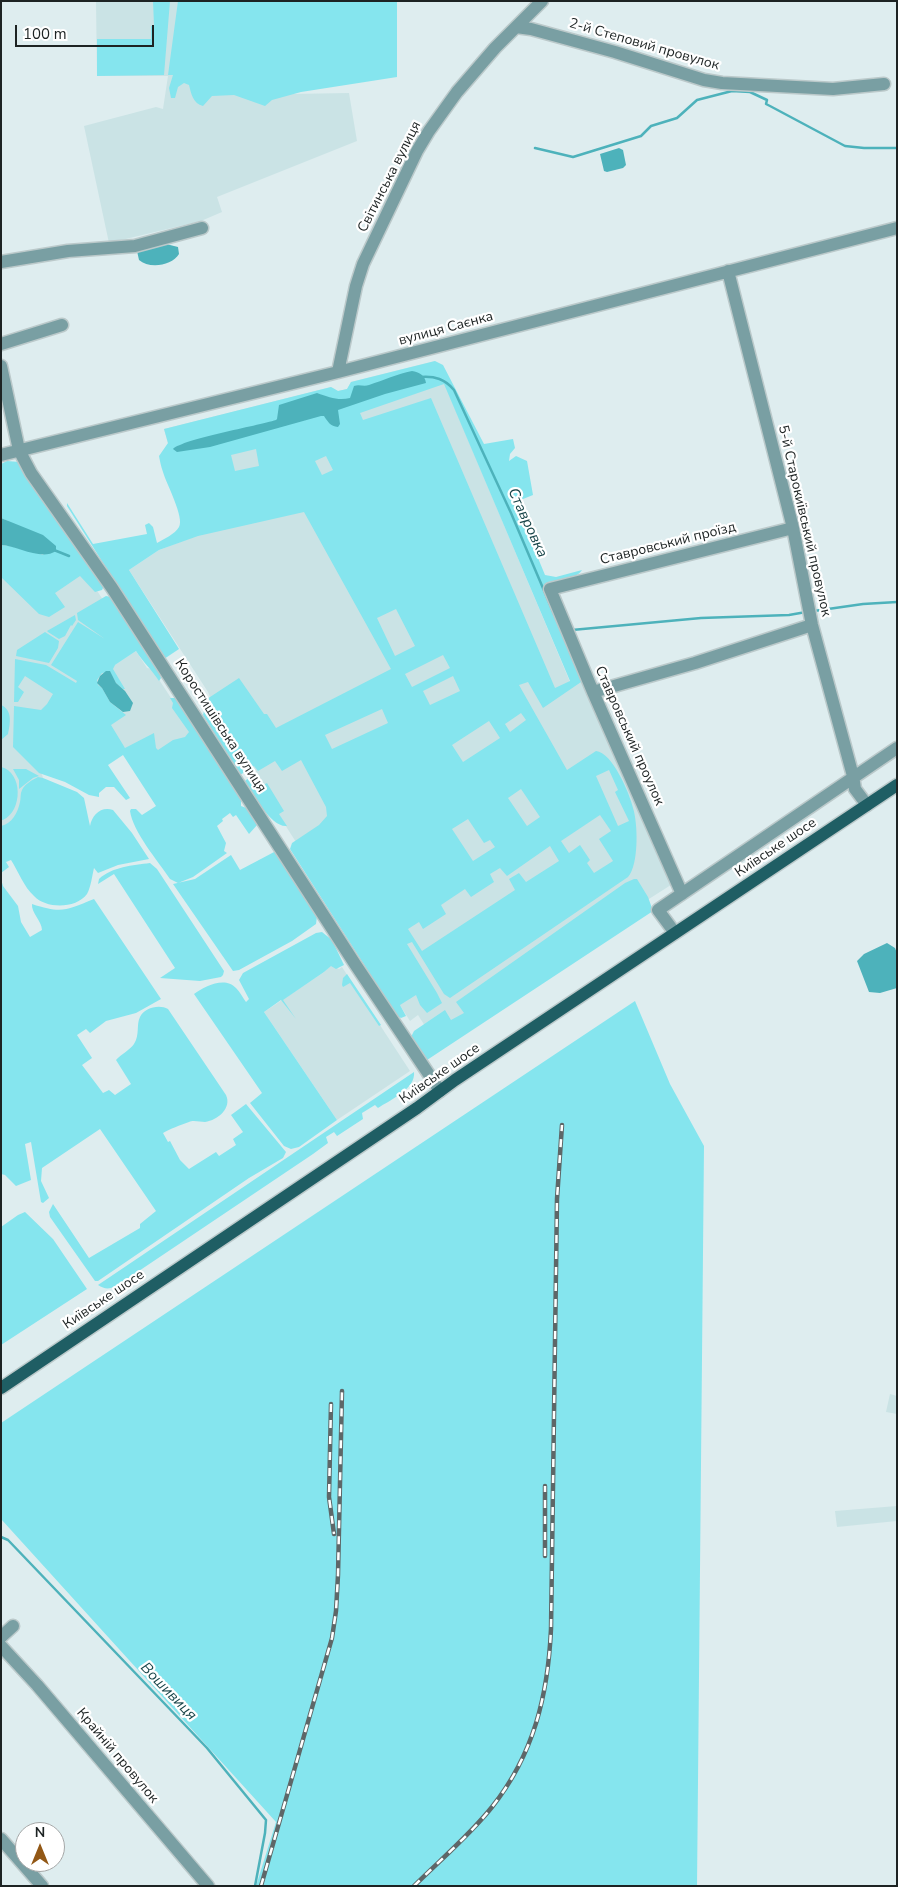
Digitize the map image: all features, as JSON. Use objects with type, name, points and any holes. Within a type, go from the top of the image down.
[{"type":"main road","name":"Київське шосе","points":[[1,1388],[897,785]]},
{"type":"street","name":"Світинська вулиця","points":[[338,372],[356,286],[363,264],[417,151],[457,92],[495,48],[542,1]]},
{"type":"street","name":"2-й Степовий провулок","points":[[516,27],[531,28],[704,80],[722,83],[833,89],[884,84]]},
{"type":"street","points":[[1,262],[36,258],[68,251],[135,246],[202,228]]},
{"type":"street","name":"вулиця Саєнка","points":[[1,455],[338,372],[728,271],[896,232]]},
{"type":"street","name":"5-й Старокиївський провулок","points":[[728,271],[793,528],[812,624],[853,776],[855,790],[867,805]]},
{"type":"street","points":[[1,344],[62,325]]},
{"type":"street","name":"Коростишівська вулиця","points":[[1,366],[19,450],[41,489],[112,588],[355,964],[440,1091]]},
{"type":"street","name":"Ставровський проїзд","points":[[550,589],[793,528]]},
{"type":"street","name":"Ставровський проулок","points":[[550,589],[682,894]]},
{"type":"street","points":[[593,692],[695,662],[812,624]]},
{"type":"street","points":[[675,933],[658,910],[853,776],[897,748]]},
{"type":"street","points":[[1,1637],[13,1626]]},
{"type":"street","name":"Крайній провулок","points":[[1,1646],[49,1699],[208,1886]]},
{"type":"street","points":[[1,1839],[42,1886]]},
{"type":"shaded area","points":[[96,1],[397,1],[231,76],[232,95],[349,93],[357,141],[217,197],[222,212],[201,221],[109,243],[84,126],[156,107],[163,109],[168,76],[97,76]]},
{"type":"shaded area","points":[[153,1],[170,1],[164,75],[97,76],[97,39],[151,39],[151,26],[154,25]]},
{"type":"shaded area","points":[[178,1],[397,1],[397,77],[301,92],[272,100],[265,106],[234,95],[212,96],[203,106],[195,101],[189,85],[184,83],[178,87],[175,98],[171,98],[169,88],[173,75],[168,75]]},
{"type":"shaded area","points":[[619,148],[623,150],[626,165],[623,168],[604,171],[600,154]]},
{"type":"shaded area","points":[[166,244],[178,247],[179,254],[166,264],[148,265],[139,260],[137,251]]},
{"type":"shaded area","points":[[435,361],[570,682],[584,680],[674,883],[432,1037],[418,1015],[410,1021],[259,784],[253,787],[204,707],[207,699],[210,697],[208,692],[129,570],[159,550],[193,537],[164,429],[331,387],[338,391],[347,389],[351,382]]},
{"type":"shaded area","points":[[435,361],[443,365],[484,444],[513,439],[515,448],[510,454],[509,461],[516,456],[527,461],[533,495],[518,501],[525,515],[526,529],[545,575],[556,577],[582,570],[576,576],[548,582],[584,680],[543,708],[528,682],[519,685],[567,770],[596,751],[608,758],[628,793],[636,823],[636,854],[632,871],[628,877],[450,998],[444,994],[412,942],[407,944],[442,1003],[427,1013],[420,1005],[416,995],[400,1005],[406,1016],[401,1018],[397,1016],[290,849],[292,843],[319,825],[327,816],[326,807],[301,760],[282,771],[275,761],[258,771],[254,766],[240,775],[203,715],[207,699],[239,678],[276,728],[391,669],[304,512],[198,536],[159,550],[129,570],[179,649],[164,659],[67,506],[67,503],[93,544],[147,534],[145,525],[149,523],[153,527],[157,543],[175,532],[180,523],[159,456],[168,443],[164,429],[331,387],[338,391],[347,389],[351,382]],"holes":[[[444,384],[570,681],[555,688],[431,398],[363,420],[360,413]],[[256,449],[259,466],[235,471],[231,455]],[[326,456],[333,470],[322,475],[315,461]],[[396,609],[415,646],[395,656],[377,618]],[[443,655],[450,668],[412,687],[405,674]],[[453,676],[460,691],[430,705],[423,691]],[[382,709],[388,723],[332,749],[325,735]],[[521,713],[526,720],[510,732],[505,724]],[[489,721],[500,738],[463,762],[452,745]],[[609,770],[618,790],[615,792],[629,821],[618,826],[596,776]],[[521,789],[540,817],[527,826],[508,798]],[[600,815],[611,831],[599,839],[613,861],[594,873],[587,863],[590,860],[580,845],[569,853],[561,841]],[[468,819],[484,843],[490,840],[495,847],[473,861],[452,829]],[[550,846],[559,861],[526,882],[519,873],[509,879],[515,890],[422,951],[408,929],[419,922],[423,929],[446,914],[441,905],[465,889],[471,897],[494,882],[490,874],[500,868],[507,876]]]},
{"type":"shaded area","points":[[412,371],[421,374],[426,383],[385,394],[338,410],[340,424],[338,427],[331,425],[324,416],[321,416],[210,447],[177,452],[173,449],[205,437],[276,420],[279,405],[317,393],[337,399],[350,398],[354,386],[367,386]]},
{"type":"shaded area","points":[[7,461],[19,462],[104,586],[102,590],[95,592],[80,576],[55,593],[65,607],[49,617],[39,614],[1,577],[1,545],[44,555],[8,521],[1,518],[1,464]]},
{"type":"shaded area","points":[[1,518],[43,535],[56,546],[56,551],[50,554],[36,554],[1,545]]},
{"type":"shaded area","points":[[1,552],[82,568],[119,624],[36,756],[43,778],[24,813],[1,845]]},
{"type":"shaded area","points":[[106,596],[111,597],[158,669],[161,678],[159,681],[136,651],[115,665],[113,669],[125,689],[116,683],[110,672],[102,673],[97,680],[98,685],[102,688],[110,702],[126,715],[111,725],[125,748],[154,733],[158,750],[173,740],[185,737],[189,732],[172,708],[173,703],[170,698],[176,698],[241,797],[241,806],[249,809],[258,824],[249,834],[236,815],[233,817],[230,813],[217,826],[226,843],[224,851],[227,853],[193,877],[178,883],[170,879],[147,846],[132,819],[131,809],[136,809],[142,815],[156,806],[123,755],[108,765],[130,798],[126,800],[114,787],[106,787],[99,793],[99,797],[89,795],[65,782],[39,773],[13,747],[14,706],[41,710],[53,694],[25,676],[18,687],[24,692],[18,702],[14,702],[15,659],[46,665],[76,683],[77,681],[51,665],[78,622],[105,639],[78,620],[77,613]]},
{"type":"shaded area","points":[[75,615],[76,620],[65,636],[59,639],[47,631]]},
{"type":"shaded area","points":[[45,632],[59,641],[58,648],[49,663],[16,656],[17,650]]},
{"type":"shaded area","points":[[136,651],[147,668],[152,669],[228,785],[125,748],[78,715],[106,660],[115,665]]},
{"type":"shaded area","points":[[106,671],[110,671],[116,683],[125,691],[133,703],[130,711],[123,712],[110,702],[97,683],[100,676]]},
{"type":"shaded area","points":[[1,705],[7,710],[10,722],[8,734],[1,740]]},
{"type":"shaded area","points":[[1,767],[8,770],[13,776],[18,792],[14,809],[3,820],[1,820]]},
{"type":"shaded area","points":[[13,769],[26,769],[39,776],[33,778],[19,789],[19,780]]},
{"type":"shaded area","points":[[253,774],[261,786],[267,783],[284,811],[279,814],[287,826],[281,825],[269,816],[258,801],[245,781]]},
{"type":"shaded area","points":[[38,777],[77,792],[84,798],[90,826],[98,812],[105,809],[113,810],[132,833],[149,859],[118,865],[98,873],[94,868],[87,894],[76,902],[61,906],[46,903],[34,896],[24,884],[11,860],[6,862],[9,867],[1,873],[1,826],[8,823],[18,810],[23,788]]},
{"type":"shaded area","points":[[276,851],[317,916],[316,924],[292,941],[239,970],[233,971],[173,884],[195,879],[231,855],[240,870]]},
{"type":"shaded area","points":[[150,863],[157,869],[224,971],[221,977],[200,981],[160,978],[175,968],[114,874],[98,884],[99,879],[110,872],[123,867]]},
{"type":"shaded area","points":[[1,879],[3,886],[18,906],[21,922],[30,937],[42,930],[33,911],[32,904],[58,910],[77,906],[94,899],[161,999],[136,1013],[106,1021],[90,1033],[86,1029],[77,1035],[92,1058],[82,1065],[103,1093],[109,1090],[115,1095],[131,1084],[116,1060],[134,1044],[142,1014],[152,1008],[168,1009],[226,1095],[227,1100],[223,1113],[215,1119],[205,1122],[191,1121],[163,1133],[168,1142],[170,1141],[180,1160],[189,1169],[216,1152],[219,1156],[236,1145],[233,1139],[243,1132],[231,1115],[246,1104],[286,1152],[283,1158],[249,1178],[98,1281],[95,1281],[50,1217],[49,1212],[53,1204],[89,1258],[140,1228],[140,1224],[156,1211],[100,1129],[42,1168],[41,1181],[49,1198],[43,1203],[41,1202],[31,1142],[25,1144],[31,1180],[16,1186],[5,1175],[1,1174]]},
{"type":"shaded area","points":[[637,879],[648,897],[653,911],[427,1060],[411,1037],[414,1031],[445,1010],[451,1020],[464,1013],[456,1002],[625,883]]},
{"type":"shaded area","points":[[322,932],[332,940],[344,965],[336,969],[331,966],[283,1000],[296,1019],[281,1000],[264,1012],[337,1120],[299,1147],[291,1149],[284,1146],[250,1103],[262,1093],[194,994],[209,985],[226,983],[236,988],[246,1002],[249,999],[239,980],[243,973],[316,933]]},
{"type":"shaded area","points":[[887,943],[895,948],[897,953],[897,988],[880,993],[869,992],[857,961],[864,954]]},
{"type":"shaded area","points":[[331,965],[339,969],[342,967],[410,1071],[337,1120],[264,1012],[324,972]]},
{"type":"shaded area","points":[[347,974],[381,1025],[379,1026],[350,983],[343,987],[343,978]]},
{"type":"shaded area","points":[[635,1001],[670,1084],[704,1146],[697,1886],[256,1886],[276,1822],[1,1519],[1,1423]]},
{"type":"shaded area","points":[[414,1072],[414,1078],[407,1089],[378,1108],[375,1105],[362,1113],[363,1119],[337,1136],[334,1132],[326,1137],[328,1143],[313,1154],[118,1285],[105,1288],[98,1285]]},
{"type":"shaded area","points":[[25,1212],[53,1239],[87,1289],[1,1345],[1,1227]]},
{"type":"shaded area","points":[[890,1394],[897,1396],[897,1414],[886,1412]]},
{"type":"shaded area","points":[[897,1506],[897,1521],[837,1527],[835,1511]]},
{"type":"waterway","points":[[535,148],[573,157],[641,136],[651,126],[677,118],[697,100],[732,91],[750,92],[767,100],[766,104],[845,146],[897,148]]},
{"type":"waterway","name":"Ставровка","points":[[421,377],[439,379],[447,383],[454,390],[511,513],[554,614]]},
{"type":"waterway","name":"Ставровка","points":[[54,550],[69,556]]},
{"type":"waterway","name":"Ставровка","points":[[814,611],[863,604],[897,602]]},
{"type":"waterway","name":"Ставровка","points":[[572,630],[701,618],[789,615],[806,612]]},
{"type":"waterway","name":"Вошивиця","points":[[1,1537],[8,1540],[207,1748],[266,1820],[255,1886]]},
{"type":"railway","points":[[414,1886],[474,1828],[506,1787],[519,1766],[528,1745],[542,1700],[551,1629],[557,1199],[562,1125]]},
{"type":"railway","points":[[261,1886],[332,1638],[338,1575],[342,1391]]},
{"type":"railway","points":[[331,1404],[329,1497],[334,1534]]},
{"type":"railway","points":[[545,1486],[545,1556]]}]
